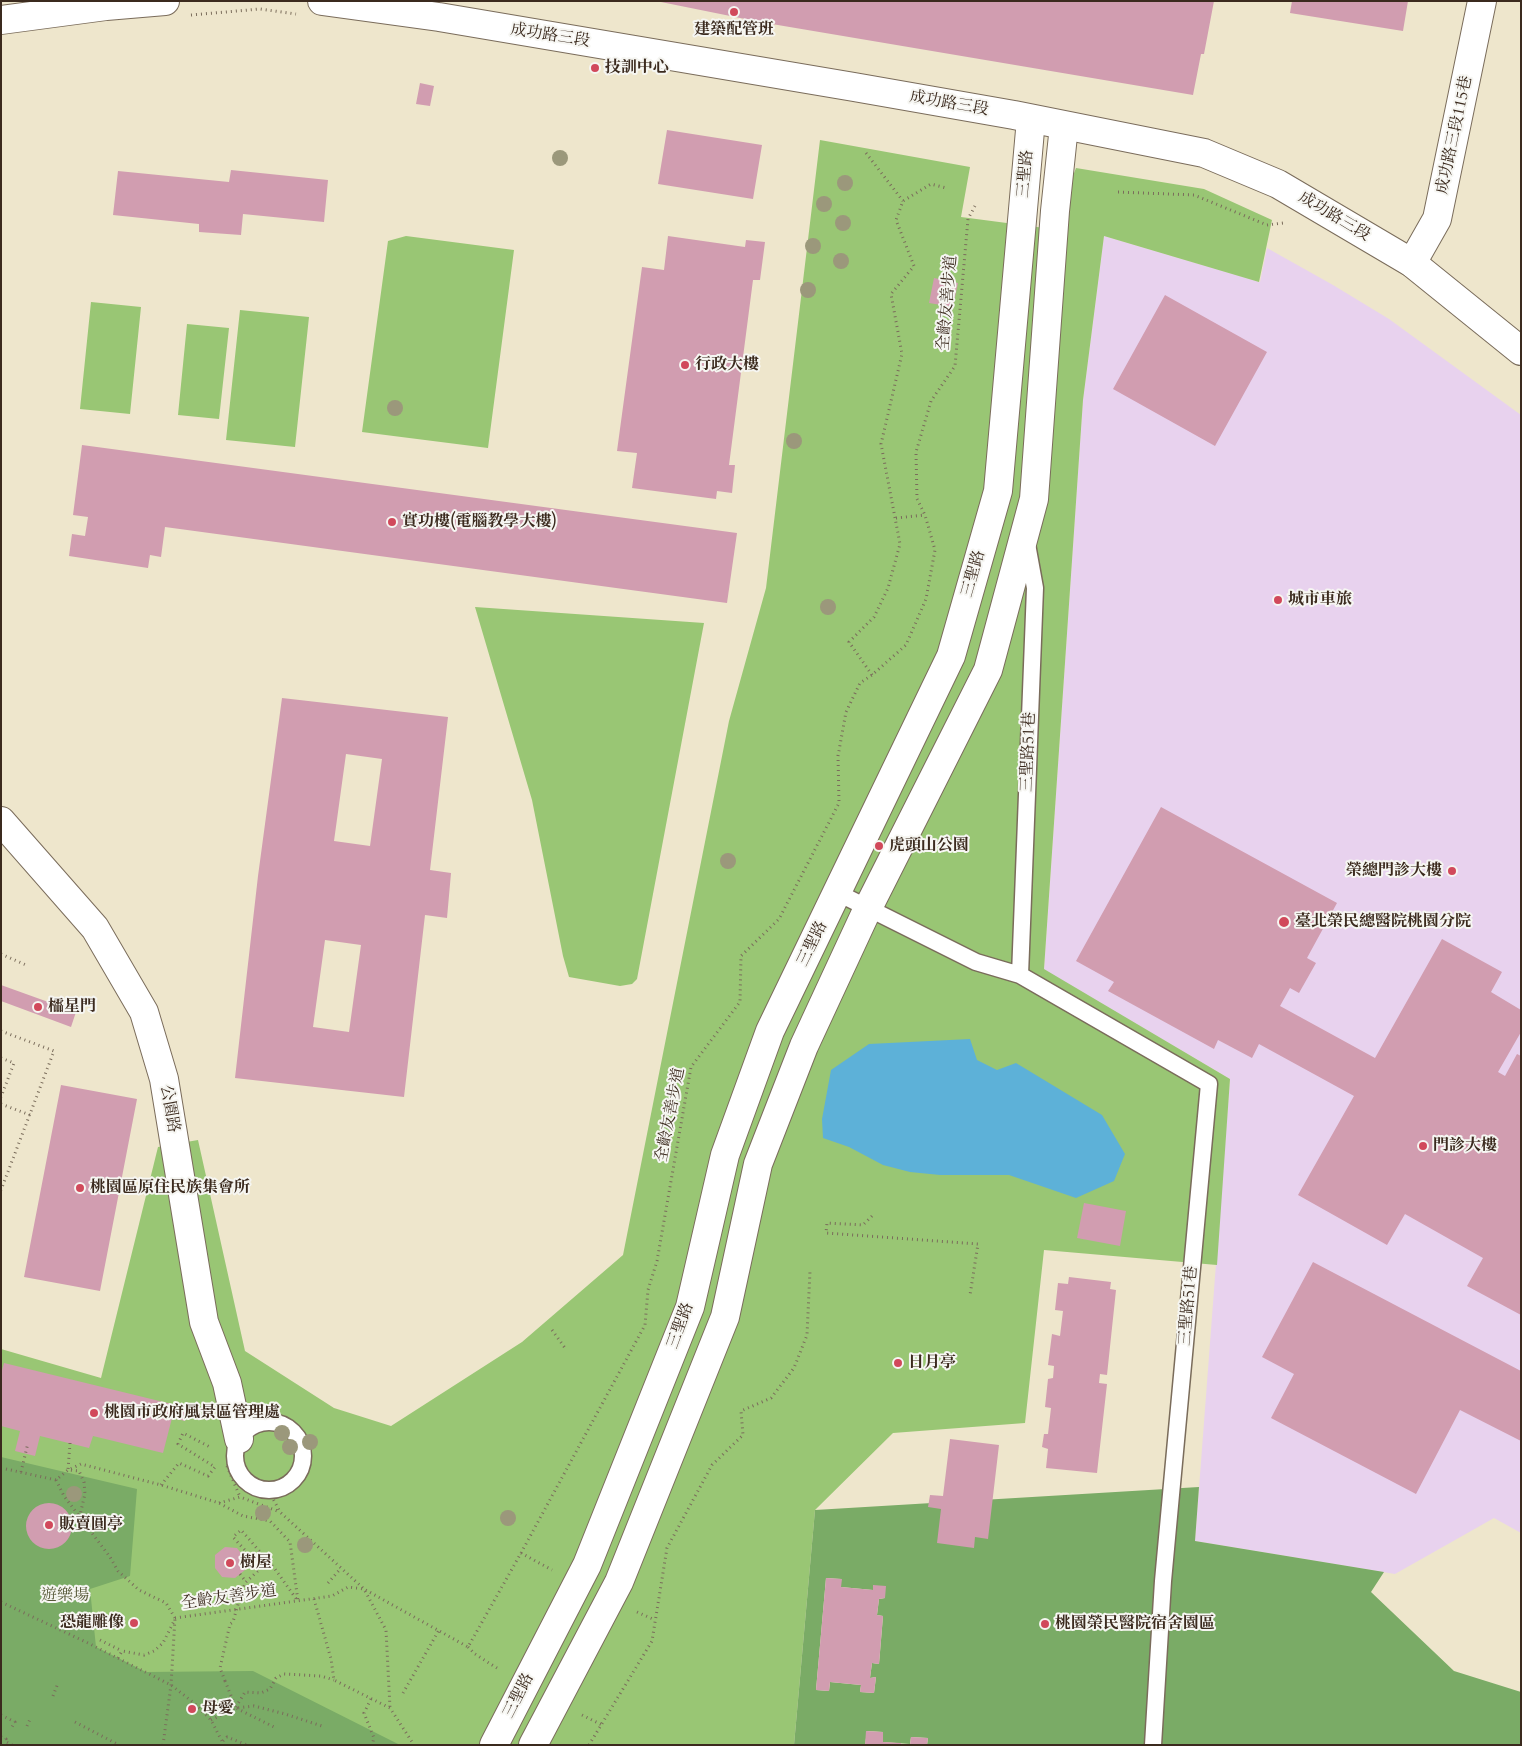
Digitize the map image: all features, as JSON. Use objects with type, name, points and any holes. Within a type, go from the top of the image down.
[{"type":"street","name":"成功路三段","points":[[322,1],[439,17],[854,87],[1204,153],[1278,184],[1412,263],[1521,351]]},
{"type":"street","name":"成功路三段115巷","points":[[1412,263],[1436,219],[1482,1]]},
{"type":"street","points":[[1,20],[106,6],[174,8]]},
{"type":"street","name":"三聖路","points":[[494,1745],[587,1565],[690,1307],[725,1155],[770,1032],[951,656],[998,491],[1031,119]]},
{"type":"street","name":"三聖路","points":[[533,1745],[619,1582],[721,1326],[727,1308],[758,1164],[804,1046],[868,908],[988,670],[1034,499],[1055,212],[1064,126]]},
{"type":"street","name":"公園路","points":[[1,821],[95,928],[144,1012],[164,1080],[204,1322],[227,1383],[232,1451]]},
{"type":"lane","name":"三聖路51巷","points":[[1020,976],[1035,588],[1025,530]]},
{"type":"lane","name":"三聖路51巷","points":[[838,893],[976,962],[1020,976],[1210,1084],[1163,1581],[1154,1745]]},
{"type":"lane","points":[[232,1451],[247,1430],[257,1424],[269,1422],[288,1427],[300,1440],[304,1456],[300,1472],[289,1485],[281,1489],[269,1491]]},
{"type":"lane","name":"公園路","points":[[232,1451],[236,1451],[236,1463],[240,1474],[247,1483],[258,1489],[269,1491]]},
{"type":"path","points":[[174,8],[260,9],[298,14]]},
{"type":"path","points":[[866,154],[903,201]]},
{"type":"path","points":[[872,675],[850,642],[874,617],[888,588],[900,544],[881,444],[902,354],[891,294],[914,266],[896,220],[903,201],[930,184],[946,188]]},
{"type":"path","points":[[1118,192],[1194,195],[1267,225],[1286,223]]},
{"type":"path","name":"全齡友善步道","points":[[468,1647],[522,1553],[645,1325],[648,1290],[657,1261],[691,1067],[740,1002],[741,956],[779,920],[839,803],[838,756],[846,712],[860,683],[906,645],[926,599],[935,550],[925,516],[917,499],[916,452],[930,401],[955,366],[968,219],[976,204]]},
{"type":"path","points":[[896,518],[925,516]]},
{"type":"path","points":[[1,954],[26,964]]},
{"type":"path","points":[[1,1030],[54,1051],[1,1190]]},
{"type":"path","points":[[1,1058],[14,1063],[1,1097]]},
{"type":"path","points":[[1,1104],[30,1115]]},
{"type":"path","points":[[872,1216],[863,1225],[827,1223],[826,1233],[978,1244],[970,1295]]},
{"type":"path","points":[[589,1745],[652,1641],[667,1548],[712,1465],[743,1435],[741,1411],[771,1398],[794,1368],[807,1335],[810,1271]]},
{"type":"path","points":[[552,1330],[566,1348]]},
{"type":"path","points":[[161,1485],[179,1463],[208,1476],[215,1467],[178,1444],[183,1433],[214,1449]]},
{"type":"path","points":[[21,1472],[28,1443]]},
{"type":"path","points":[[68,1470],[70,1443]]},
{"type":"path","points":[[232,1451],[240,1497]]},
{"type":"path","points":[[56,1480],[68,1470],[81,1464],[161,1485],[219,1503],[243,1516],[270,1521],[290,1542],[298,1601]]},
{"type":"path","points":[[6,1469],[56,1480]]},
{"type":"path","points":[[68,1470],[79,1472],[84,1482],[85,1494],[80,1515]]},
{"type":"path","points":[[56,1480],[64,1496],[80,1515],[118,1571],[139,1590],[166,1602],[176,1618],[163,1643],[154,1652],[144,1656],[122,1651],[100,1640]]},
{"type":"path","points":[[269,1491],[280,1512],[364,1589],[468,1647],[475,1654],[500,1670]]},
{"type":"path","points":[[219,1503],[240,1497],[280,1512]]},
{"type":"path","points":[[276,1728],[236,1708],[220,1668],[230,1624],[233,1622],[242,1590],[246,1582],[261,1568],[233,1537],[241,1530],[298,1601]]},
{"type":"path","points":[[522,1553],[555,1572]]},
{"type":"path","points":[[328,1583],[341,1568]]},
{"type":"path","points":[[240,1574],[246,1582]]},
{"type":"path","name":"全齡友善步道","points":[[163,1745],[176,1618],[332,1596],[348,1587],[364,1589]]},
{"type":"path","points":[[364,1589],[386,1630],[390,1708],[414,1745]]},
{"type":"path","points":[[314,1599],[331,1659],[334,1680]]},
{"type":"path","points":[[1,1602],[170,1685],[194,1703],[211,1720],[224,1743]]},
{"type":"path","points":[[634,1611],[655,1620]]},
{"type":"path","points":[[403,1693],[439,1630]]},
{"type":"path","points":[[118,1658],[122,1651]]},
{"type":"path","points":[[236,1708],[245,1692],[261,1693],[270,1689],[276,1678],[284,1674],[321,1676],[334,1680],[390,1708]]},
{"type":"path","points":[[53,1696],[58,1684]]},
{"type":"path","points":[[371,1699],[364,1713],[374,1738],[372,1745]]},
{"type":"path","points":[[211,1720],[236,1708],[254,1706],[325,1727]]},
{"type":"path","points":[[579,1714],[602,1725]]},
{"type":"path","points":[[1,1715],[15,1722],[12,1727]]},
{"type":"path","points":[[26,1726],[31,1717]]},
{"type":"path","points":[[75,1722],[119,1745]]},
{"type":"path","points":[[1,1737],[6,1739],[5,1742],[12,1745]]},
{"type":"path","points":[[224,1743],[227,1737],[247,1745]]},
{"type":"shaded area","name":"臺北榮民總醫院桃園分院","points":[[1104,236],[1260,282],[1267,248],[1389,319],[1521,415],[1521,1533],[1494,1518],[1395,1574],[1195,1541],[1230,1079],[1044,970],[1083,400]]},
{"type":"green space","name":"虎頭山公園","points":[[820,140],[970,167],[961,217],[1060,230],[1065,196],[1076,168],[1204,189],[1272,220],[1259,282],[1104,236],[1083,400],[1044,969],[1230,1079],[1217,1265],[1044,1250],[1025,1423],[893,1433],[815,1510],[794,1745],[1,1745],[1,1349],[101,1378],[158,1147],[198,1140],[245,1351],[334,1408],[391,1426],[522,1342],[623,1255],[729,721],[766,588]]},
{"type":"green space","points":[[406,236],[514,250],[488,448],[362,432],[388,241]]},
{"type":"green space","points":[[91,302],[141,307],[130,414],[80,409]]},
{"type":"green space","points":[[240,310],[309,317],[295,447],[226,440]]},
{"type":"green space","points":[[187,324],[229,328],[219,419],[178,415]]},
{"type":"green space","points":[[475,607],[704,623],[637,979],[632,984],[620,986],[569,977],[563,956],[532,800]]},
{"type":"green space","name":"遊樂場","points":[[1,1457],[137,1489],[130,1576],[90,1589],[96,1647],[146,1672],[253,1671],[400,1745],[1,1745]]},
{"type":"green space","points":[[1199,1487],[1195,1541],[1384,1572],[1371,1592],[1454,1671],[1521,1692],[1521,1745],[927,1745],[928,1738],[911,1737],[910,1744],[883,1742],[883,1732],[867,1731],[865,1745],[794,1745],[815,1510]],"holes":[[[826,1578],[841,1579],[841,1587],[873,1590],[873,1585],[885,1598],[879,1599],[877,1615],[883,1616],[879,1664],[872,1663],[870,1678],[876,1677],[874,1693],[860,1692],[861,1685],[830,1682],[829,1691],[816,1690]]]},
{"type":"water","points":[[970,1039],[977,1060],[997,1070],[1016,1063],[1102,1115],[1125,1154],[1114,1181],[1076,1198],[1009,1175],[940,1175],[910,1172],[883,1165],[849,1147],[823,1138],[822,1119],[831,1070],[869,1044]]},
{"type":"building","points":[[656,1],[1214,1],[1204,54],[1201,54],[1193,95],[760,22]]},
{"type":"building","points":[[1292,1],[1408,1],[1403,31],[1290,13]]},
{"type":"building","points":[[420,83],[434,86],[430,106],[416,104]]},
{"type":"building","points":[[667,130],[762,145],[753,199],[658,184]]},
{"type":"building","points":[[231,170],[328,180],[324,222],[243,214],[241,235],[199,232],[199,224],[113,215],[118,171],[229,182]]},
{"type":"building","name":"行政大樓","points":[[668,236],[745,247],[746,240],[765,242],[760,280],[753,280],[729,465],[735,465],[732,493],[717,491],[716,499],[632,488],[637,453],[617,451],[642,267],[664,270]]},
{"type":"building","points":[[934,278],[958,283],[953,307],[929,303]]},
{"type":"building","points":[[1165,295],[1267,352],[1215,446],[1113,389]]},
{"type":"building","name":"實功樓(電腦教學大樓)","points":[[82,445],[737,533],[727,603],[165,527],[161,557],[150,555],[148,568],[69,556],[72,534],[85,536],[88,517],[73,515]]},
{"type":"building","points":[[282,698],[448,717],[430,870],[451,873],[447,918],[425,915],[404,1097],[235,1078],[258,876]],"holes":[[[346,754],[382,759],[370,846],[334,841]],[[325,940],[361,945],[349,1032],[313,1027]]]},
{"type":"building","points":[[1161,807],[1337,903],[1307,958],[1316,963],[1299,993],[1290,988],[1280,1006],[1375,1058],[1442,939],[1502,972],[1491,992],[1521,1010],[1521,1032],[1498,1072],[1505,1076],[1517,1054],[1521,1056],[1521,1315],[1467,1286],[1483,1258],[1405,1214],[1387,1245],[1298,1195],[1354,1096],[1259,1044],[1252,1058],[1218,1040],[1214,1049],[1108,991],[1114,982],[1076,961]]},
{"type":"building","name":"櫺星門","points":[[1,985],[76,1012],[71,1027],[1,1001]]},
{"type":"building","name":"桃園區原住民族集會所","points":[[61,1085],[137,1099],[100,1291],[24,1277]]},
{"type":"building","points":[[1084,1203],[1126,1211],[1120,1246],[1077,1238]]},
{"type":"building","points":[[1313,1262],[1521,1371],[1521,1441],[1460,1410],[1416,1494],[1271,1418],[1294,1374],[1262,1357]]},
{"type":"building","points":[[1069,1277],[1111,1282],[1110,1289],[1116,1290],[1107,1375],[1100,1374],[1099,1383],[1107,1384],[1097,1473],[1046,1468],[1048,1449],[1042,1447],[1044,1434],[1048,1434],[1051,1408],[1045,1407],[1048,1379],[1053,1378],[1054,1366],[1048,1365],[1052,1334],[1060,1336],[1063,1311],[1055,1310],[1058,1283],[1068,1284]]},
{"type":"building","name":"桃園市政府風景區管理處","points":[[4,1363],[188,1408],[185,1421],[172,1418],[163,1453],[93,1436],[89,1448],[40,1436],[35,1456],[15,1451],[20,1431],[1,1426],[1,1374]]},
{"type":"building","points":[[950,1439],[999,1445],[988,1539],[975,1537],[974,1548],[937,1543],[941,1509],[928,1507],[930,1495],[943,1496]]},
{"type":"building","name":"販賣圓亭","points":[[49,1503],[62,1507],[68,1513],[72,1526],[68,1539],[62,1545],[49,1549],[36,1545],[30,1539],[26,1526],[30,1513],[36,1507]]},
{"type":"building","name":"樹屋","points":[[225,1547],[237,1548],[245,1558],[245,1570],[235,1578],[222,1577],[215,1568],[215,1555]]},
{"type":"building","points":[[826,1578],[842,1579],[841,1587],[873,1590],[873,1585],[886,1586],[885,1598],[879,1599],[877,1615],[883,1616],[879,1664],[872,1663],[870,1678],[876,1677],[874,1693],[860,1692],[861,1685],[830,1682],[829,1691],[816,1690]]},
{"type":"building","points":[[866,1731],[883,1732],[883,1742],[901,1743],[901,1745],[865,1745]]},
{"type":"building","points":[[911,1737],[928,1738],[927,1745],[910,1745]]},
{"type":"place","name":"建築配管班","points":[[734,12]]},
{"type":"place","name":"技訓中心","points":[[595,68]]},
{"type":"place","name":"行政大樓","points":[[685,365]]},
{"type":"place","name":"實功樓(電腦教學大樓)","points":[[392,522]]},
{"type":"place","name":"城市車旅","points":[[1278,600]]},
{"type":"place","name":"虎頭山公園","points":[[879,846]]},
{"type":"place","name":"榮總門診大樓","points":[[1452,871]]},
{"type":"place","name":"臺北榮民總醫院桃園分院","points":[[1284,922]]},
{"type":"place","name":"櫺星門","points":[[38,1007]]},
{"type":"place","name":"門診大樓","points":[[1423,1146]]},
{"type":"place","name":"桃園區原住民族集會所","points":[[80,1188]]},
{"type":"place","name":"日月亭","points":[[898,1363]]},
{"type":"place","name":"桃園市政府風景區管理處","points":[[94,1413]]},
{"type":"place","name":"販賣圓亭","points":[[49,1525]]},
{"type":"place","name":"樹屋","points":[[230,1563]]},
{"type":"place","name":"恐龍雕像","points":[[134,1623]]},
{"type":"place","name":"桃園榮民醫院宿舍園區","points":[[1045,1624]]},
{"type":"place","name":"母愛","points":[[192,1709]]}]
